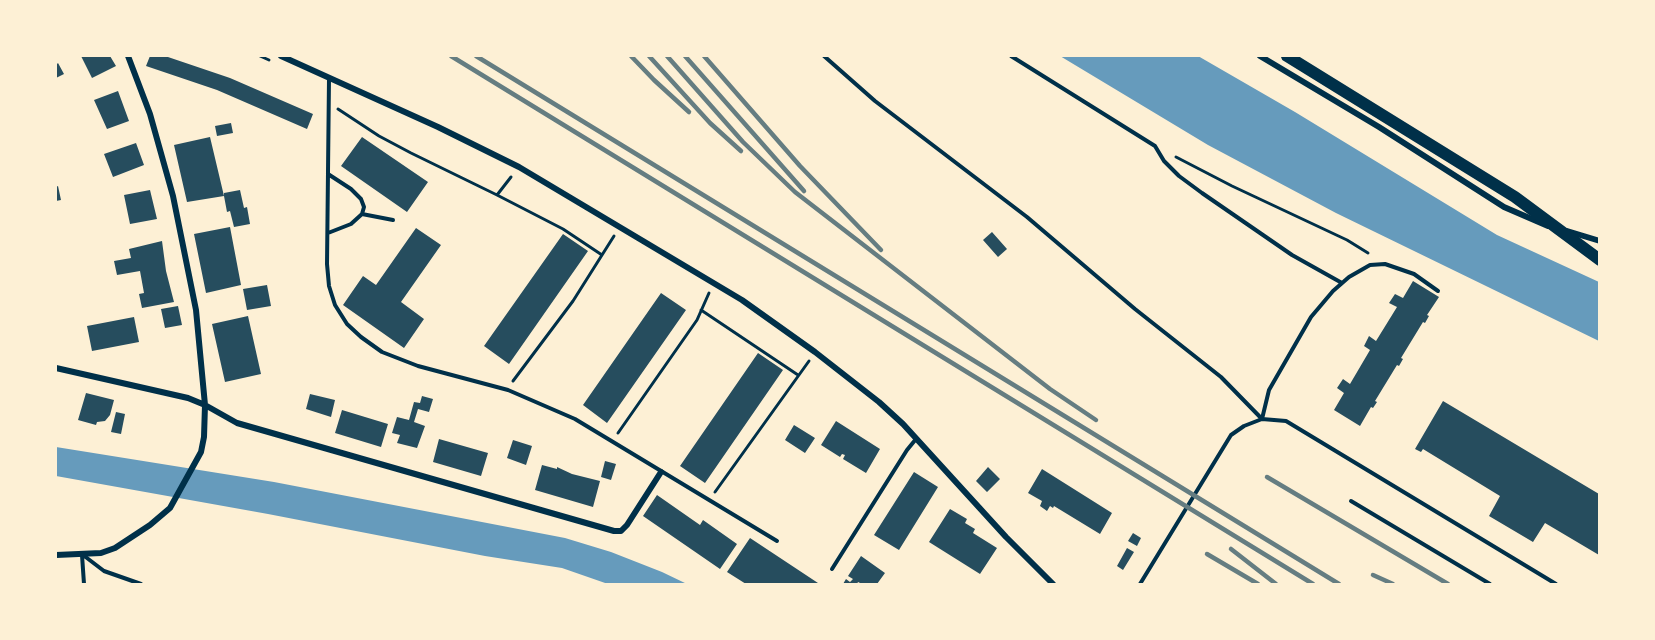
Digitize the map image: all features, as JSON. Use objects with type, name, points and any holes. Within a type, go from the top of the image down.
[{"type":"main road","points":[[1287,56],[1515,197],[1599,260]]},
{"type":"street","points":[[56,555],[82,555],[116,549],[150,525],[170,508],[195,464],[204,437],[205,405],[196,310],[173,196],[159,144],[128,56]]},
{"type":"street","points":[[281,56],[438,127],[519,167],[714,282],[815,352],[879,402],[916,438],[1053,585]]},
{"type":"street","points":[[1260,56],[1379,127],[1504,207],[1550,227],[1599,241]]},
{"type":"street","points":[[56,368],[166,392],[205,405],[237,423],[614,531],[621,531],[627,525],[661,472]]},
{"type":"lane","points":[[824,56],[875,101],[1027,217],[1135,309],[1221,377],[1262,419]]},
{"type":"lane","points":[[1011,56],[1155,146],[1164,161],[1179,176],[1202,193],[1292,255],[1342,283]]},
{"type":"lane","points":[[329,79],[329,286],[335,305],[347,324],[361,338],[382,352],[418,366],[508,390],[575,419],[777,541]]},
{"type":"lane","points":[[328,174],[351,189],[361,199],[364,207],[362,214],[351,224],[328,232]]},
{"type":"lane","points":[[362,214],[393,220]]},
{"type":"lane","points":[[1262,419],[1269,390],[1311,317],[1349,277],[1370,266],[1385,264],[1414,274],[1438,291]]},
{"type":"lane","points":[[1140,585],[1232,435],[1244,426],[1262,419],[1286,421],[1556,585]]},
{"type":"lane","points":[[832,568],[916,438]]},
{"type":"lane","points":[[1351,501],[1490,585]]},
{"type":"lane","points":[[82,555],[84,585]]},
{"type":"lane","points":[[82,555],[104,571],[141,585]]},
{"type":"path","points":[[329,104],[411,153],[563,229],[603,255]]},
{"type":"path","points":[[1155,146],[1232,186],[1347,240],[1385,264]]},
{"type":"path","points":[[496,195],[519,167]]},
{"type":"path","points":[[508,390],[573,301],[621,226]]},
{"type":"path","points":[[611,442],[697,320],[714,282]]},
{"type":"path","points":[[701,310],[798,375]]},
{"type":"path","points":[[709,501],[815,352]]},
{"type":"water","points":[[1060,56],[1198,56],[1497,235],[1599,282],[1599,341],[1336,213],[1208,145]]},
{"type":"water","points":[[56,447],[274,482],[565,538],[611,552],[687,584],[608,584],[562,568],[485,556],[56,476]]},
{"type":"building","points":[[81,56],[110,56],[116,66],[92,78]]},
{"type":"building","points":[[150,56],[165,56],[230,78],[313,114],[307,129],[217,90],[146,66]]},
{"type":"building","points":[[58,63],[64,74],[56,78],[56,65]]},
{"type":"building","points":[[118,91],[129,121],[107,129],[94,100]]},
{"type":"building","points":[[231,123],[233,133],[217,136],[215,126]]},
{"type":"building","points":[[210,137],[224,196],[187,202],[174,145]]},
{"type":"building","points":[[362,137],[428,182],[407,212],[341,166]]},
{"type":"building","points":[[136,143],[144,165],[113,177],[104,154]]},
{"type":"building","points":[[58,186],[61,200],[56,201],[56,187]]},
{"type":"building","points":[[150,190],[157,219],[130,224],[124,195]]},
{"type":"building","points":[[240,190],[244,208],[247,207],[250,224],[234,227],[230,211],[227,212],[224,193]]},
{"type":"building","points":[[230,227],[241,285],[206,293],[194,234]]},
{"type":"building","points":[[416,228],[441,245],[401,302],[424,319],[404,348],[343,305],[363,276],[376,285]]},
{"type":"building","points":[[992,232],[1007,249],[998,257],[983,240]]},
{"type":"building","points":[[563,234],[588,251],[509,364],[484,346]]},
{"type":"building","points":[[162,241],[166,271],[174,302],[142,308],[139,294],[144,293],[140,271],[117,275],[114,261],[131,258],[129,249]]},
{"type":"building","points":[[1413,281],[1439,297],[1427,315],[1429,316],[1425,323],[1423,322],[1401,358],[1403,359],[1399,366],[1397,365],[1375,401],[1377,402],[1373,408],[1371,407],[1360,426],[1334,410],[1344,393],[1337,388],[1343,379],[1350,384],[1370,350],[1364,346],[1369,336],[1376,341],[1397,307],[1389,303],[1395,294],[1403,298]]},
{"type":"building","points":[[267,285],[271,306],[247,310],[243,289]]},
{"type":"building","points":[[661,293],[686,310],[607,423],[583,405]]},
{"type":"building","points":[[178,306],[182,325],[165,328],[161,309]]},
{"type":"building","points":[[248,316],[261,374],[225,382],[212,324]]},
{"type":"building","points":[[134,317],[139,342],[92,351],[87,326]]},
{"type":"building","points":[[758,353],[783,370],[705,483],[680,466]]},
{"type":"building","points":[[86,393],[114,400],[110,415],[105,421],[97,422],[96,425],[78,420]]},
{"type":"building","points":[[310,394],[335,400],[331,417],[306,409]]},
{"type":"building","points":[[422,396],[433,399],[429,412],[418,409],[414,422],[425,426],[417,448],[397,443],[400,435],[392,433],[397,417],[409,420],[414,402],[420,403]]},
{"type":"building","points":[[1443,401],[1599,494],[1599,555],[1545,523],[1533,542],[1489,516],[1500,496],[1423,449],[1421,452],[1415,449]]},
{"type":"building","points":[[342,410],[388,424],[381,447],[335,433]]},
{"type":"building","points":[[116,412],[125,414],[121,434],[111,432]]},
{"type":"building","points":[[836,421],[880,449],[866,473],[843,459],[845,455],[842,454],[840,457],[821,445]]},
{"type":"building","points":[[794,425],[815,438],[805,453],[785,440]]},
{"type":"building","points":[[439,439],[488,453],[481,476],[433,462]]},
{"type":"building","points":[[513,440],[532,446],[526,465],[507,458]]},
{"type":"building","points":[[605,461],[616,464],[611,480],[601,477]]},
{"type":"building","points":[[542,465],[557,469],[557,467],[572,474],[600,481],[593,507],[535,490]]},
{"type":"building","points":[[988,467],[1000,479],[987,492],[976,481]]},
{"type":"building","points":[[1042,469],[1112,513],[1100,534],[1054,506],[1053,508],[1050,506],[1047,511],[1040,506],[1042,501],[1028,493]]},
{"type":"building","points":[[914,472],[938,487],[899,550],[874,535]]},
{"type":"building","points":[[657,495],[700,525],[703,520],[737,544],[720,569],[643,516]]},
{"type":"building","points":[[950,509],[967,519],[965,523],[975,529],[973,533],[997,548],[980,574],[929,542]]},
{"type":"building","points":[[1133,533],[1141,538],[1137,546],[1128,541]]},
{"type":"building","points":[[750,538],[818,583],[746,584],[727,572]]},
{"type":"building","points":[[1127,548],[1134,552],[1123,570],[1117,566]]},
{"type":"building","points":[[861,556],[885,573],[877,584],[858,582],[857,584],[843,584],[846,579],[850,582],[853,579],[848,576]]},
{"type":"railway","points":[[451,56],[1313,584]]},
{"type":"railway","points":[[476,56],[1339,584]]},
{"type":"railway","points":[[631,56],[689,112]]},
{"type":"railway","points":[[649,56],[710,123],[741,151]]},
{"type":"railway","points":[[667,56],[743,142],[795,192],[1050,389],[1096,420]]},
{"type":"railway","points":[[685,56],[804,191]]},
{"type":"railway","points":[[704,56],[800,166],[881,250]]},
{"type":"railway","points":[[1267,477],[1448,584]]},
{"type":"railway","points":[[1231,549],[1276,584]]},
{"type":"railway","points":[[1207,554],[1258,584]]},
{"type":"railway","points":[[1373,575],[1393,584]]}]
